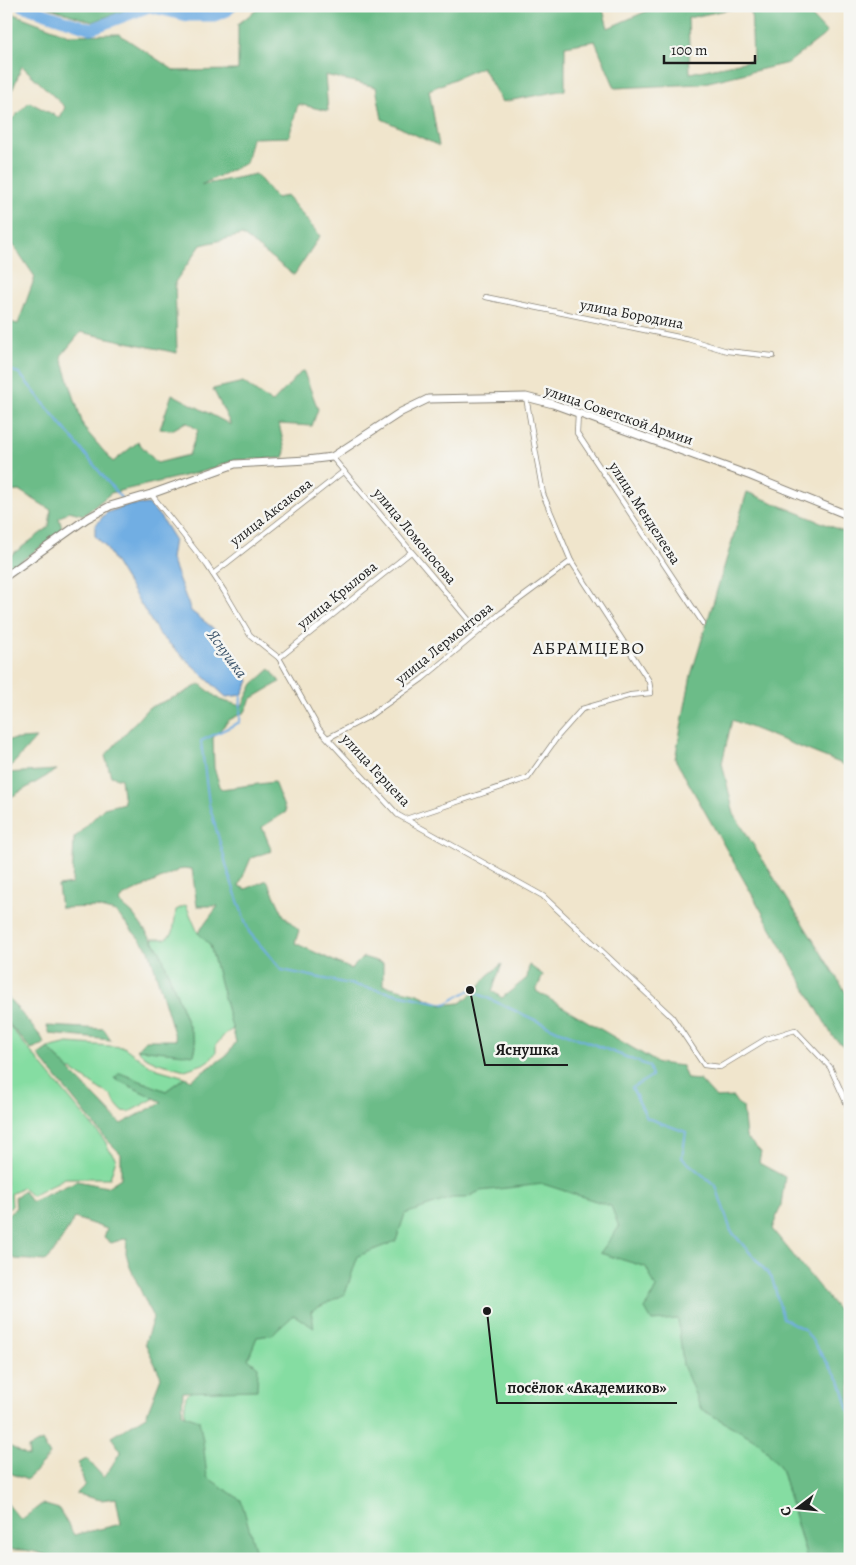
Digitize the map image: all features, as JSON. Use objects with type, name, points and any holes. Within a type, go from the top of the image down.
[{"type":"street","name":"улица Бородина","points":[[485,297],[688,338],[727,350],[774,356]]},
{"type":"street","name":"улица Советской Армии","points":[[6,576],[110,506],[235,464],[332,457],[401,412],[428,400],[526,397],[553,404],[751,476],[850,516]]},
{"type":"street","points":[[406,820],[528,778],[558,736],[582,709],[631,695],[651,693],[649,681],[571,561],[543,494],[526,397]]},
{"type":"street","name":"улица Менделеева","points":[[578,413],[577,433],[703,623]]},
{"type":"street","name":"улица Ломоносова","points":[[332,457],[478,632]]},
{"type":"street","name":"улица Аксакова","points":[[213,574],[344,471]]},
{"type":"street","name":"улица Герцена","points":[[150,494],[213,574],[250,636],[279,658],[318,729],[398,815],[543,896],[672,1017],[704,1065],[720,1066],[766,1039],[795,1030],[830,1067],[850,1111]]},
{"type":"street","name":"улица Крылова","points":[[279,658],[412,552]]},
{"type":"street","name":"улица Лермонтова","points":[[328,738],[368,717],[422,679],[478,632],[571,561]]},
{"type":"green space","points":[[45,6],[137,6],[92,22]]},
{"type":"green space","points":[[285,6],[602,6],[608,28],[647,11],[645,6],[745,6],[688,18],[690,73],[753,60],[751,6],[802,6],[827,33],[788,63],[700,84],[615,88],[595,41],[565,46],[565,90],[502,102],[482,67],[429,90],[439,146],[382,119],[376,87],[325,75],[328,111],[298,104],[289,137],[252,138],[246,163],[201,185],[256,174],[276,198],[287,196],[320,236],[294,275],[242,235],[201,245],[175,282],[177,353],[81,332],[61,356],[84,428],[113,462],[138,442],[157,463],[189,455],[198,430],[186,422],[172,430],[160,429],[172,394],[231,425],[213,389],[243,382],[272,403],[303,370],[318,409],[312,426],[279,424],[285,450],[284,458],[235,460],[205,471],[111,493],[84,515],[69,511],[59,518],[63,532],[6,571],[6,559],[49,527],[51,510],[20,491],[6,492],[6,321],[18,324],[35,277],[6,234],[6,125],[29,102],[60,118],[65,107],[22,66],[10,96],[6,99],[6,11],[69,35],[119,34],[175,71],[238,70],[238,24],[259,8],[287,9]]},
{"type":"green space","points":[[747,492],[850,534],[850,767],[732,720],[722,763],[734,814],[850,999],[850,1052],[833,1037],[675,759],[691,675]]},
{"type":"green space","points":[[270,669],[280,682],[251,699],[245,712],[229,720],[213,738],[214,768],[221,789],[274,782],[286,812],[262,827],[272,851],[251,858],[239,886],[246,889],[267,880],[284,916],[299,930],[295,943],[351,969],[363,957],[383,963],[383,985],[418,994],[442,1005],[460,1003],[476,991],[487,976],[502,964],[492,991],[502,998],[527,978],[529,965],[543,975],[536,991],[658,1063],[682,1066],[687,1079],[700,1080],[716,1098],[733,1097],[743,1107],[746,1137],[761,1152],[759,1163],[785,1177],[781,1205],[772,1229],[841,1314],[850,1309],[850,1559],[807,1559],[781,1468],[759,1442],[701,1409],[683,1365],[678,1319],[652,1321],[645,1309],[656,1288],[646,1267],[600,1253],[619,1227],[611,1206],[543,1184],[480,1191],[466,1198],[452,1198],[405,1214],[396,1241],[358,1256],[345,1294],[311,1311],[314,1328],[294,1315],[272,1335],[257,1337],[248,1359],[258,1367],[257,1390],[183,1392],[182,1414],[199,1420],[207,1477],[241,1500],[258,1559],[55,1559],[31,1551],[6,1550],[6,1502],[21,1520],[42,1504],[59,1509],[74,1535],[121,1524],[116,1498],[101,1500],[76,1494],[85,1485],[78,1463],[87,1459],[104,1478],[121,1451],[111,1437],[146,1416],[161,1377],[145,1343],[153,1318],[130,1267],[126,1253],[127,1238],[111,1243],[104,1237],[107,1229],[75,1218],[53,1253],[45,1261],[15,1259],[6,1252],[6,1215],[16,1208],[15,1197],[24,1191],[31,1202],[77,1181],[107,1187],[121,1178],[121,1154],[106,1139],[38,1055],[48,1048],[121,1124],[162,1102],[114,1078],[120,1073],[166,1091],[185,1077],[191,1080],[227,1055],[236,1042],[210,945],[198,933],[218,906],[197,906],[192,869],[183,868],[124,896],[119,902],[133,914],[160,951],[196,1045],[194,1055],[137,1049],[145,1040],[176,1040],[149,950],[116,912],[96,907],[61,908],[58,886],[72,884],[74,838],[104,808],[124,803],[121,779],[111,776],[105,756],[148,708],[182,694],[200,684],[220,700],[242,706],[253,684]]},
{"type":"green space","points":[[36,738],[6,772],[6,740]]},
{"type":"green space","points":[[57,770],[6,800],[6,773]]},
{"type":"green space","points":[[186,905],[198,933],[210,945],[233,1029],[225,1034],[216,1045],[216,1052],[212,1058],[203,1064],[185,1070],[158,1063],[145,1057],[137,1049],[194,1054],[196,1045],[160,951],[152,939],[165,939],[173,933],[176,910]]},
{"type":"green space","points":[[6,995],[42,1038],[44,1044],[31,1049],[6,1021]]},
{"type":"green space","points":[[6,1022],[105,1141],[116,1159],[110,1178],[65,1178],[32,1196],[22,1187],[11,1194],[12,1206],[6,1210]]},
{"type":"green space","points":[[47,1026],[104,1029],[111,1040],[50,1034]]},
{"type":"green space","points":[[68,1043],[124,1047],[157,1069],[185,1077],[166,1091],[115,1079],[155,1098],[129,1112],[122,1111],[112,1096],[72,1070],[69,1070],[48,1048]]},
{"type":"green space","points":[[480,1150],[620,1202],[781,1468],[807,1559],[217,1559],[182,1436],[186,1396],[343,1248]]},
{"type":"green space","points":[[42,1441],[50,1455],[27,1480],[10,1473],[6,1498],[6,1444],[29,1457],[28,1448]]},
{"type":"water","points":[[149,504],[161,518],[174,539],[171,559],[191,611],[213,628],[236,655],[249,681],[242,695],[226,697],[159,634],[105,546],[95,536],[95,526],[106,513],[128,505]]},
{"type":"waterway","points":[[22,6],[91,29],[149,7],[187,16],[214,16],[227,11],[232,6]]},
{"type":"waterway","name":"Яснушка","points":[[6,369],[19,373],[121,498]]},
{"type":"waterway","name":"Яснушка","points":[[241,693],[240,722],[201,741],[209,804],[230,878],[249,932],[282,970],[445,1004],[470,990],[557,1030],[649,1066],[652,1076],[632,1088],[647,1118],[686,1132],[682,1158],[716,1186],[731,1231],[772,1278],[783,1318],[805,1330],[841,1383],[850,1414]]},
{"type":"place","name":"Яснушка","points":[[470,990]]},
{"type":"place","name":"посёлок «Академиков»","points":[[487,1311]]},
{"type":"district","name":"АБРАМЦЕВО","points":[[589,648]]}]
